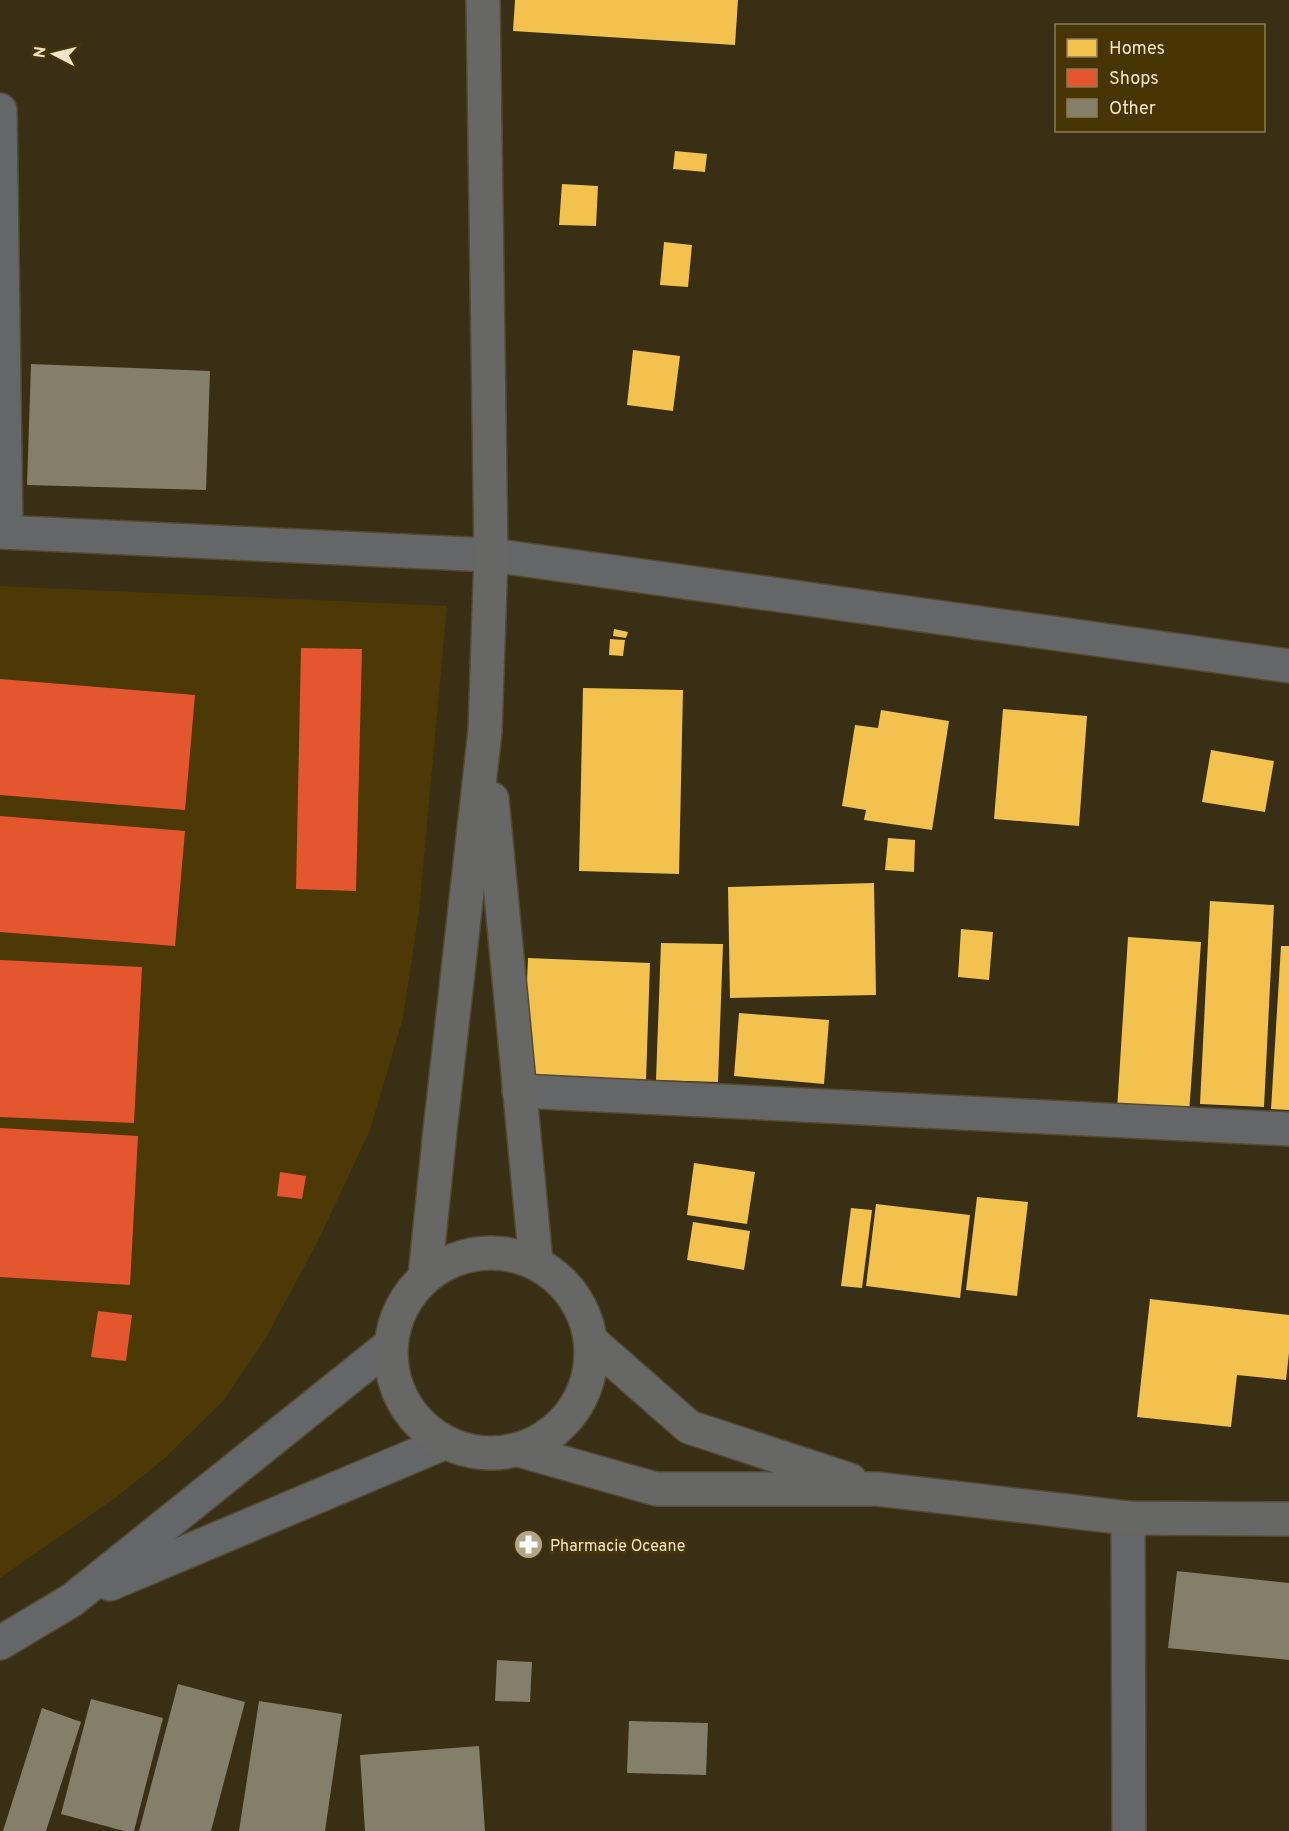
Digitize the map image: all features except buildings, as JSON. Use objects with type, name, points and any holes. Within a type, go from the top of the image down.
[{"type":"main road","points":[[425,1276],[485,731],[491,555],[483,0]]},
{"type":"main road","points":[[485,731],[536,1263]]},
{"type":"main road","points":[[522,1450],[561,1426],[586,1387],[591,1341],[582,1310],[563,1282],[536,1263],[498,1252],[459,1256],[425,1276],[400,1307],[390,1345],[394,1385],[414,1419],[444,1443],[483,1455],[522,1450],[656,1489],[877,1489],[1128,1518],[1289,1519]]},
{"type":"main road","points":[[591,1341],[689,1427],[877,1489]]},
{"type":"street","points":[[0,110],[3,532],[491,555],[1289,666]]},
{"type":"street","points":[[519,1091],[1289,1129]]},
{"type":"street","points":[[0,1643],[72,1600],[390,1345]]},
{"type":"street","points":[[72,1600],[444,1443]]},
{"type":"street","points":[[1128,1518],[1130,1831]]},
{"type":"shaded area","points":[[0,586],[447,606],[419,912],[403,1018],[370,1130],[318,1241],[267,1336],[223,1401],[165,1458],[118,1496],[0,1578]]},
{"type":"place","name":"Pharmacie Oceane","points":[[529,1545]]}]
